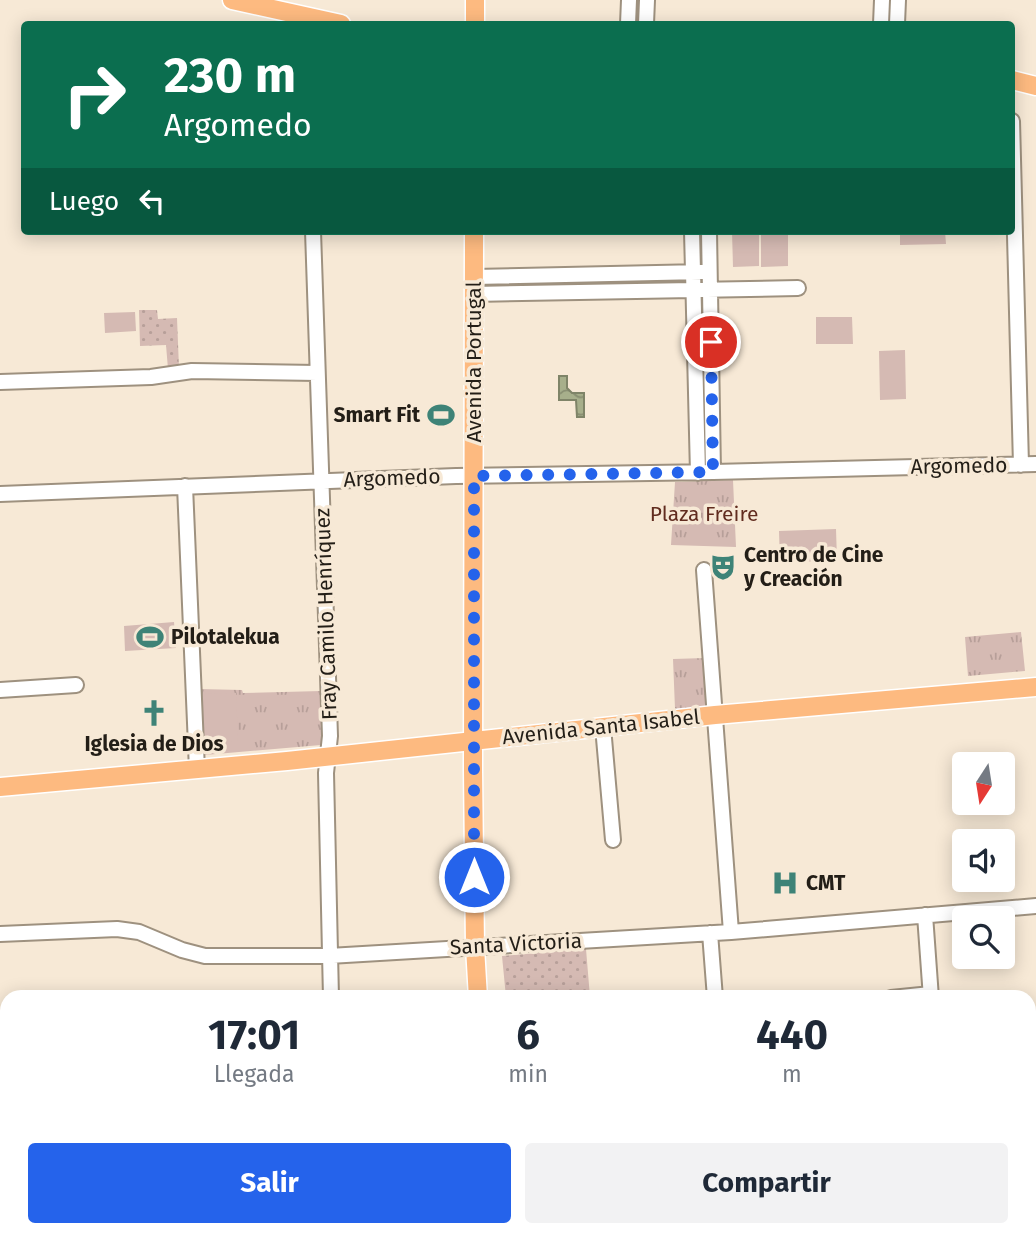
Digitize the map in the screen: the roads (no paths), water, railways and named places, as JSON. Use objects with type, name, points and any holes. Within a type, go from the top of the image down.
[{"type":"main road","points":[[232,0],[331,21]]},
{"type":"main road","points":[[475,0],[475,21]]},
{"type":"main road","points":[[1015,80],[1036,78]]},
{"type":"main road","points":[[1015,81],[1036,86]]},
{"type":"main road","name":"Avenida Portugal","points":[[474,235],[473,741],[478,990]]},
{"type":"main road","name":"Avenida Santa Isabel","points":[[0,786],[197,770],[715,715],[1036,687]]},
{"type":"street","points":[[628,21],[629,0]]},
{"type":"street","points":[[646,21],[647,0]]},
{"type":"street","points":[[881,21],[882,0]]},
{"type":"street","points":[[897,21],[898,0]]},
{"type":"street","points":[[1015,182],[1029,464]]},
{"type":"street","name":"Fray Camilo Henríquez","points":[[313,235],[330,736],[327,757],[331,990]]},
{"type":"street","points":[[692,235],[705,473]]},
{"type":"street","points":[[705,473],[711,290],[709,235]]},
{"type":"street","points":[[474,286],[564,274],[710,272]]},
{"type":"street","points":[[633,273],[633,291]]},
{"type":"street","points":[[564,274],[564,292]]},
{"type":"street","points":[[474,286],[564,292],[798,288]]},
{"type":"street","points":[[0,382],[151,377],[192,371],[317,373]]},
{"type":"street","name":"Argomedo","points":[[0,494],[474,476],[1029,464]]},
{"type":"street","points":[[185,486],[197,770]]},
{"type":"street","points":[[704,570],[731,932]]},
{"type":"street","points":[[0,690],[76,685]]},
{"type":"street","points":[[603,727],[612,840]]},
{"type":"street","name":"Santa Victoria","points":[[0,934],[117,929],[139,932],[182,950],[205,956],[329,956],[731,932],[1036,906]]},
{"type":"street","points":[[925,915],[931,990]]},
{"type":"street","points":[[710,933],[714,990]]},
{"type":"water","points":[[559,376],[567,376],[567,388],[572,393],[584,393],[584,417],[577,417],[576,400],[559,400]]},
{"type":"place","name":"Smart Fit","points":[[441,415]]},
{"type":"place","name":"Centro de Cine y Creación","points":[[723,567]]},
{"type":"place","name":"Pilotalekua","points":[[150,637]]},
{"type":"place","name":"Iglesia de Dios","points":[[154,713]]},
{"type":"place","name":"CMT","points":[[785,883]]},
{"type":"park label","name":"Plaza Freire","points":[[704,514]]}]
